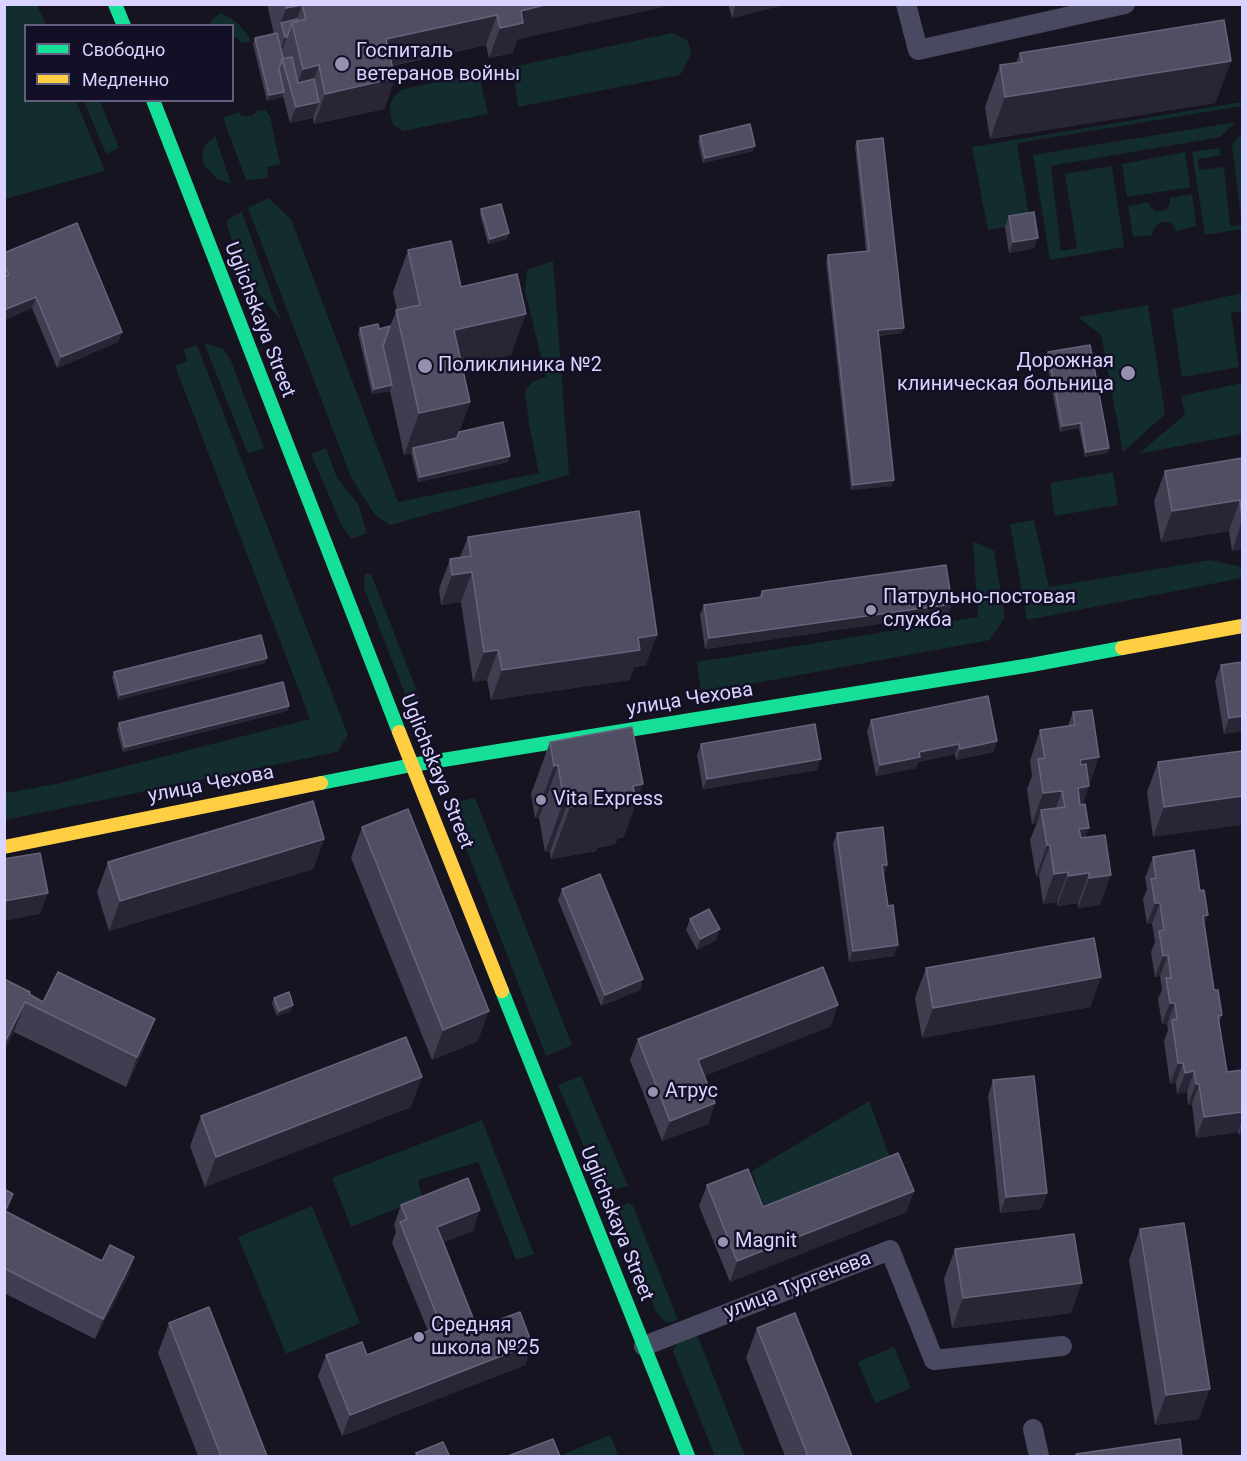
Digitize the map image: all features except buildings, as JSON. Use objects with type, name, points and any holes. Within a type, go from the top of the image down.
[{"type":"main road","points":[[115,4],[123,24]]},
{"type":"main road","name":"Uglichskaya Street","points":[[154,102],[412,765],[688,1456]]},
{"type":"main road","name":"улица Чехова","points":[[4,847],[412,765],[1023,666],[1242,626]]},
{"type":"street","points":[[906,4],[918,50],[1125,4]]},
{"type":"street","name":"улица Тургенева","points":[[644,1346],[890,1250],[934,1360],[1062,1346]]},
{"type":"street","points":[[1033,1429],[1039,1456]]},
{"type":"green space","points":[[5,4],[37,5],[46,24],[24,24],[24,102],[76,102],[105,171],[5,199]]},
{"type":"green space","points":[[220,13],[230,18],[238,24],[251,41],[241,43],[238,38],[234,37],[234,24],[210,24]]},
{"type":"green space","points":[[672,33],[688,41],[691,54],[680,75],[518,107],[512,67]]},
{"type":"green space","points":[[479,74],[488,114],[403,131],[393,125],[390,105],[394,97],[403,89]]},
{"type":"green space","points":[[84,102],[100,102],[119,148],[106,154]]},
{"type":"green space","points":[[1242,102],[1242,106],[1017,143],[1030,223],[988,230],[972,147]]},
{"type":"green space","points":[[265,110],[270,116],[280,164],[267,167],[268,178],[246,180],[223,118],[239,112],[242,116],[252,116],[257,111]]},
{"type":"green space","points":[[1236,122],[1220,137],[1051,166],[1061,251],[1077,248],[1065,174],[1112,166],[1124,247],[1050,260],[1033,155]]},
{"type":"green space","points":[[1242,133],[1242,225],[1232,145]]},
{"type":"green space","points":[[215,136],[231,184],[217,179],[204,165],[202,153],[205,146]]},
{"type":"green space","points":[[1219,148],[1221,155],[1198,159],[1199,170],[1224,167],[1230,226],[1242,225],[1242,229],[1205,235],[1192,152]]},
{"type":"green space","points":[[1185,152],[1190,187],[1127,197],[1122,164]]},
{"type":"green space","points":[[1192,194],[1196,226],[1176,231],[1170,223],[1160,222],[1152,235],[1133,237],[1128,206],[1148,202],[1156,211],[1166,210],[1170,198]]},
{"type":"green space","points":[[268,198],[291,219],[398,502],[539,473],[525,391],[532,382],[546,377],[525,291],[527,270],[553,261],[569,475],[390,525],[375,515],[351,477],[248,208]]},
{"type":"green space","points":[[242,212],[281,321],[245,276],[227,226],[228,219]]},
{"type":"green space","points":[[1242,293],[1242,311],[1231,313],[1239,367],[1182,377],[1172,309]]},
{"type":"green space","points":[[1148,305],[1165,414],[1123,452],[1101,335],[1078,317]]},
{"type":"green space","points":[[204,343],[223,349],[231,361],[264,448],[248,454]]},
{"type":"green space","points":[[197,345],[348,735],[337,752],[5,820],[5,793],[56,784],[310,719],[175,366],[187,361],[184,350]]},
{"type":"green space","points":[[1242,383],[1242,434],[1138,454],[1185,415],[1181,396]]},
{"type":"green space","points":[[326,448],[337,478],[358,504],[367,533],[351,539],[341,524],[311,454]]},
{"type":"green space","points":[[1113,472],[1118,505],[1055,516],[1050,483]]},
{"type":"green space","points":[[1034,520],[1049,587],[1210,560],[1242,567],[1242,578],[1027,620],[1010,524]]},
{"type":"green space","points":[[973,541],[994,551],[1005,617],[990,640],[701,693],[697,662],[978,617]]},
{"type":"green space","points":[[365,573],[371,574],[420,699],[408,702],[364,588]]},
{"type":"green space","points":[[475,798],[572,1045],[546,1056],[454,817],[453,809],[456,802]]},
{"type":"green space","points":[[581,1076],[628,1186],[612,1188],[605,1187],[599,1182],[558,1085]]},
{"type":"green space","points":[[869,1101],[892,1163],[765,1211],[752,1171]]},
{"type":"green space","points":[[482,1120],[534,1254],[516,1260],[478,1162],[418,1180],[422,1198],[351,1227],[332,1178]]},
{"type":"green space","points":[[628,1203],[633,1206],[678,1320],[665,1322],[656,1312],[618,1213],[620,1206]]},
{"type":"green space","points":[[312,1206],[360,1323],[286,1354],[238,1237]]},
{"type":"green space","points":[[688,1337],[698,1337],[745,1456],[715,1456],[673,1351],[677,1343]]},
{"type":"green space","points":[[894,1347],[911,1388],[875,1403],[858,1362]]},
{"type":"green space","points":[[610,1435],[619,1456],[565,1456],[564,1454]]},
{"type":"traffic: fast","points":[[115,4],[123,24]]},
{"type":"traffic: fast","points":[[154,102],[399,732]]},
{"type":"traffic: fast","points":[[321,783],[412,765],[1031,665],[1122,648]]},
{"type":"traffic: fast","points":[[502,991],[688,1456]]},
{"type":"traffic: slow","points":[[1122,648],[1242,626]]},
{"type":"traffic: slow","points":[[399,732],[502,991]]},
{"type":"traffic: slow","points":[[4,847],[321,783]]},
{"type":"place","name":"Госпиталь ветеранов войны","points":[[342,64]]},
{"type":"place","name":"Поликлиника №2","points":[[425,366]]},
{"type":"place","name":"Дорожная клиническая больница","points":[[1128,373]]},
{"type":"place","name":"Патрульно-постовая служба","points":[[871,610]]},
{"type":"place","name":"Vita Express","points":[[541,800]]},
{"type":"place","name":"Атрус","points":[[653,1092]]},
{"type":"place","name":"Magnit","points":[[723,1242]]},
{"type":"place","name":"Средняя школа №25","points":[[419,1337]]}]
